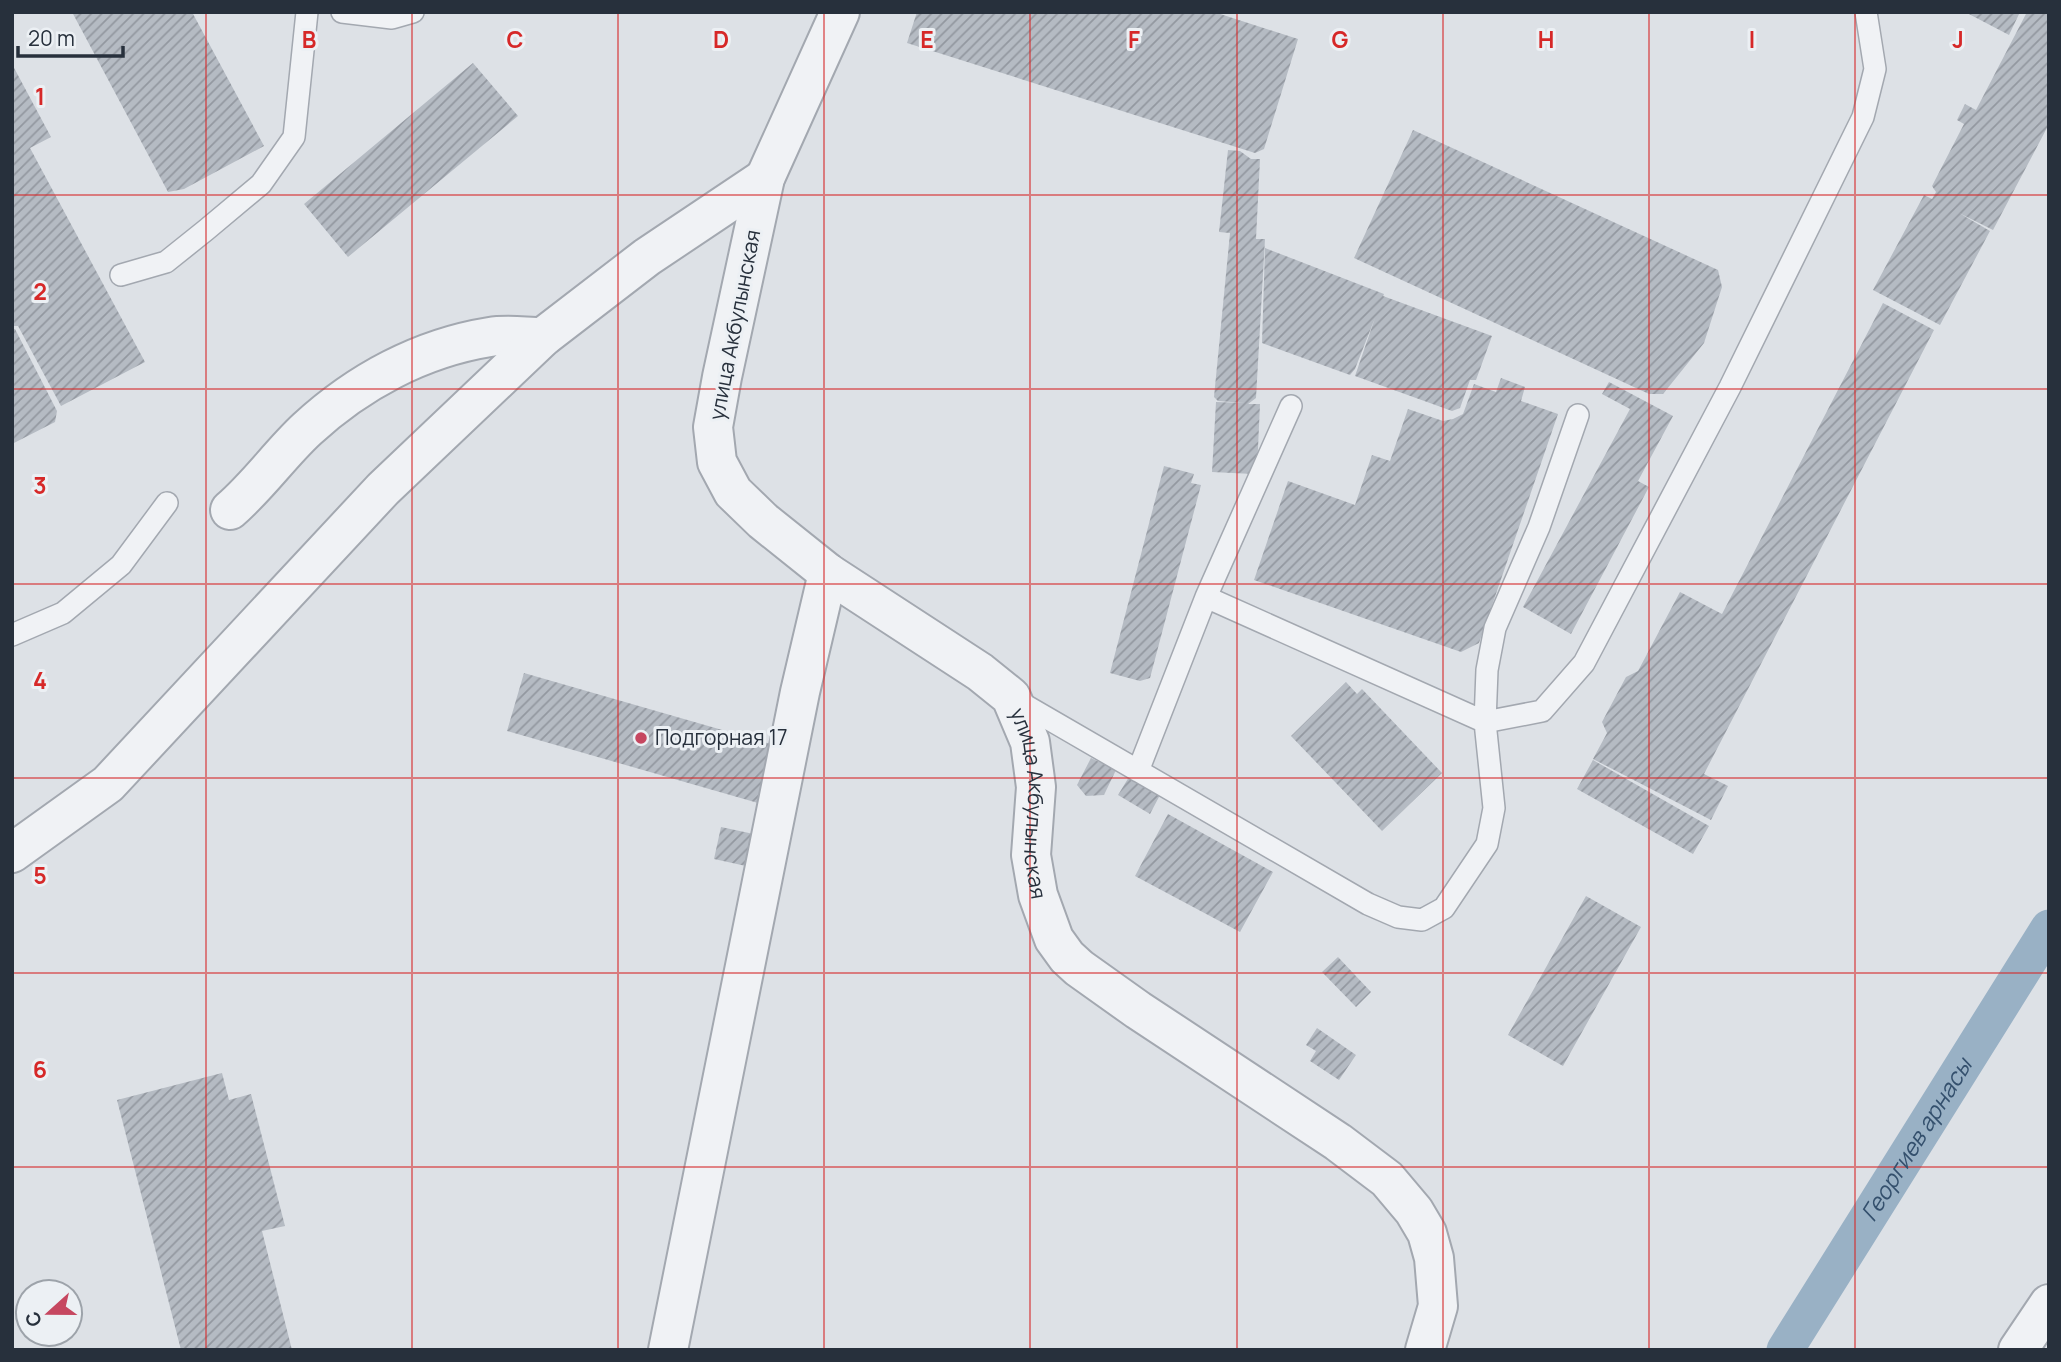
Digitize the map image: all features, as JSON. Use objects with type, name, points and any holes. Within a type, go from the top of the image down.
[{"type":"street","name":"улица Акбулынская","points":[[840,12],[765,178],[713,427],[718,462],[733,492],[763,522],[828,573],[980,671],[1011,697],[1030,742],[1035,788],[1031,855],[1038,895],[1054,939],[1079,968],[1338,1142],[1387,1179],[1414,1211],[1427,1233],[1434,1258],[1438,1306],[1425,1350]]},
{"type":"street","points":[[12,853],[108,784],[383,489],[543,337],[647,257],[765,178]]},
{"type":"street","points":[[230,510],[251,492],[306,430],[358,387],[427,352],[492,336],[543,337]]},
{"type":"street","points":[[668,1350],[800,692],[828,573]]},
{"type":"street","points":[[2018,1350],[2049,1304]]},
{"type":"lane","points":[[121,275],[166,262],[261,184],[294,138],[307,12]]},
{"type":"lane","points":[[342,12],[392,19],[413,12]]},
{"type":"lane","points":[[1206,597],[1485,722],[1542,711],[1584,663],[1591,651],[1730,387],[1863,117],[1875,69],[1866,12]]},
{"type":"lane","points":[[1138,771],[1206,597],[1291,406]]},
{"type":"lane","points":[[1011,697],[1368,904],[1398,917],[1422,920],[1444,908],[1488,844],[1494,808],[1485,722],[1487,670],[1495,628],[1539,527],[1578,415]]},
{"type":"lane","points":[[12,635],[63,613],[121,565],[167,503]]},
{"type":"building","points":[[72,12],[192,12],[264,146],[184,189],[168,192]]},
{"type":"building","points":[[917,12],[1214,12],[1298,39],[1264,149],[1255,153],[907,43]]},
{"type":"building","points":[[1965,12],[2020,12],[2009,35]]},
{"type":"building","points":[[2027,12],[2049,12],[2049,124],[1993,230],[1959,213],[1990,231],[1940,325],[1873,290],[1924,195],[1932,199],[1936,192],[1932,186],[1964,124],[1957,120],[1965,104],[1976,110]]},
{"type":"building","points":[[473,63],[518,116],[348,257],[304,204]]},
{"type":"building","points":[[12,64],[51,137],[30,148],[145,362],[61,406],[18,326],[12,326]]},
{"type":"building","points":[[1413,130],[1718,270],[1722,287],[1704,343],[1663,394],[1649,394],[1354,258]]},
{"type":"building","points":[[1228,150],[1240,151],[1251,159],[1260,159],[1256,239],[1265,239],[1256,398],[1248,404],[1260,404],[1257,470],[1253,474],[1212,472],[1216,402],[1245,403],[1218,401],[1214,397],[1230,233],[1219,232]]},
{"type":"building","points":[[1265,248],[1384,294],[1383,296],[1492,336],[1476,380],[1470,380],[1460,408],[1452,411],[1355,376],[1375,318],[1355,369],[1350,375],[1262,343]]},
{"type":"building","points":[[1883,303],[1934,330],[1704,774],[1728,786],[1711,820],[1593,759],[1607,733],[1602,722],[1626,677],[1638,671],[1680,592],[1722,614]]},
{"type":"building","points":[[12,329],[15,329],[57,411],[55,422],[12,444]]},
{"type":"building","points":[[1501,378],[1525,387],[1521,401],[1558,414],[1479,643],[1461,652],[1254,580],[1288,481],[1355,505],[1372,455],[1390,461],[1408,409],[1443,421],[1453,419],[1463,414],[1474,384],[1496,392]]},
{"type":"building","points":[[1609,382],[1673,416],[1638,481],[1649,487],[1571,634],[1523,607],[1630,409],[1602,394]]},
{"type":"building","points":[[1164,466],[1194,474],[1191,483],[1201,485],[1150,678],[1140,681],[1110,673]]},
{"type":"building","name":"Подгорная 17","points":[[524,673],[774,745],[758,803],[507,731]]},
{"type":"building","points":[[1346,682],[1357,694],[1362,689],[1442,773],[1382,831],[1291,736]]},
{"type":"building","points":[[1091,758],[1116,770],[1104,795],[1086,796],[1077,785]]},
{"type":"building","points":[[1593,760],[1709,826],[1693,854],[1577,789]]},
{"type":"building","points":[[1129,777],[1160,795],[1150,814],[1118,795]]},
{"type":"building","points":[[1168,814],[1273,872],[1240,932],[1135,876]]},
{"type":"building","points":[[721,827],[763,836],[755,868],[714,859]]},
{"type":"building","points":[[1586,896],[1641,927],[1563,1066],[1508,1035]]},
{"type":"building","points":[[1338,957],[1371,992],[1356,1007],[1322,972]]},
{"type":"building","points":[[1317,1028],[1356,1055],[1339,1080],[1310,1061],[1316,1051],[1306,1045]]},
{"type":"building","points":[[222,1073],[229,1100],[251,1094],[285,1226],[262,1231],[292,1350],[181,1350],[117,1100]]},
{"type":"waterway","name":"Георгиев арнасы","points":[[1785,1350],[2049,928]]},
{"type":"place","name":"Подгорная 17","points":[[641,738]]}]
